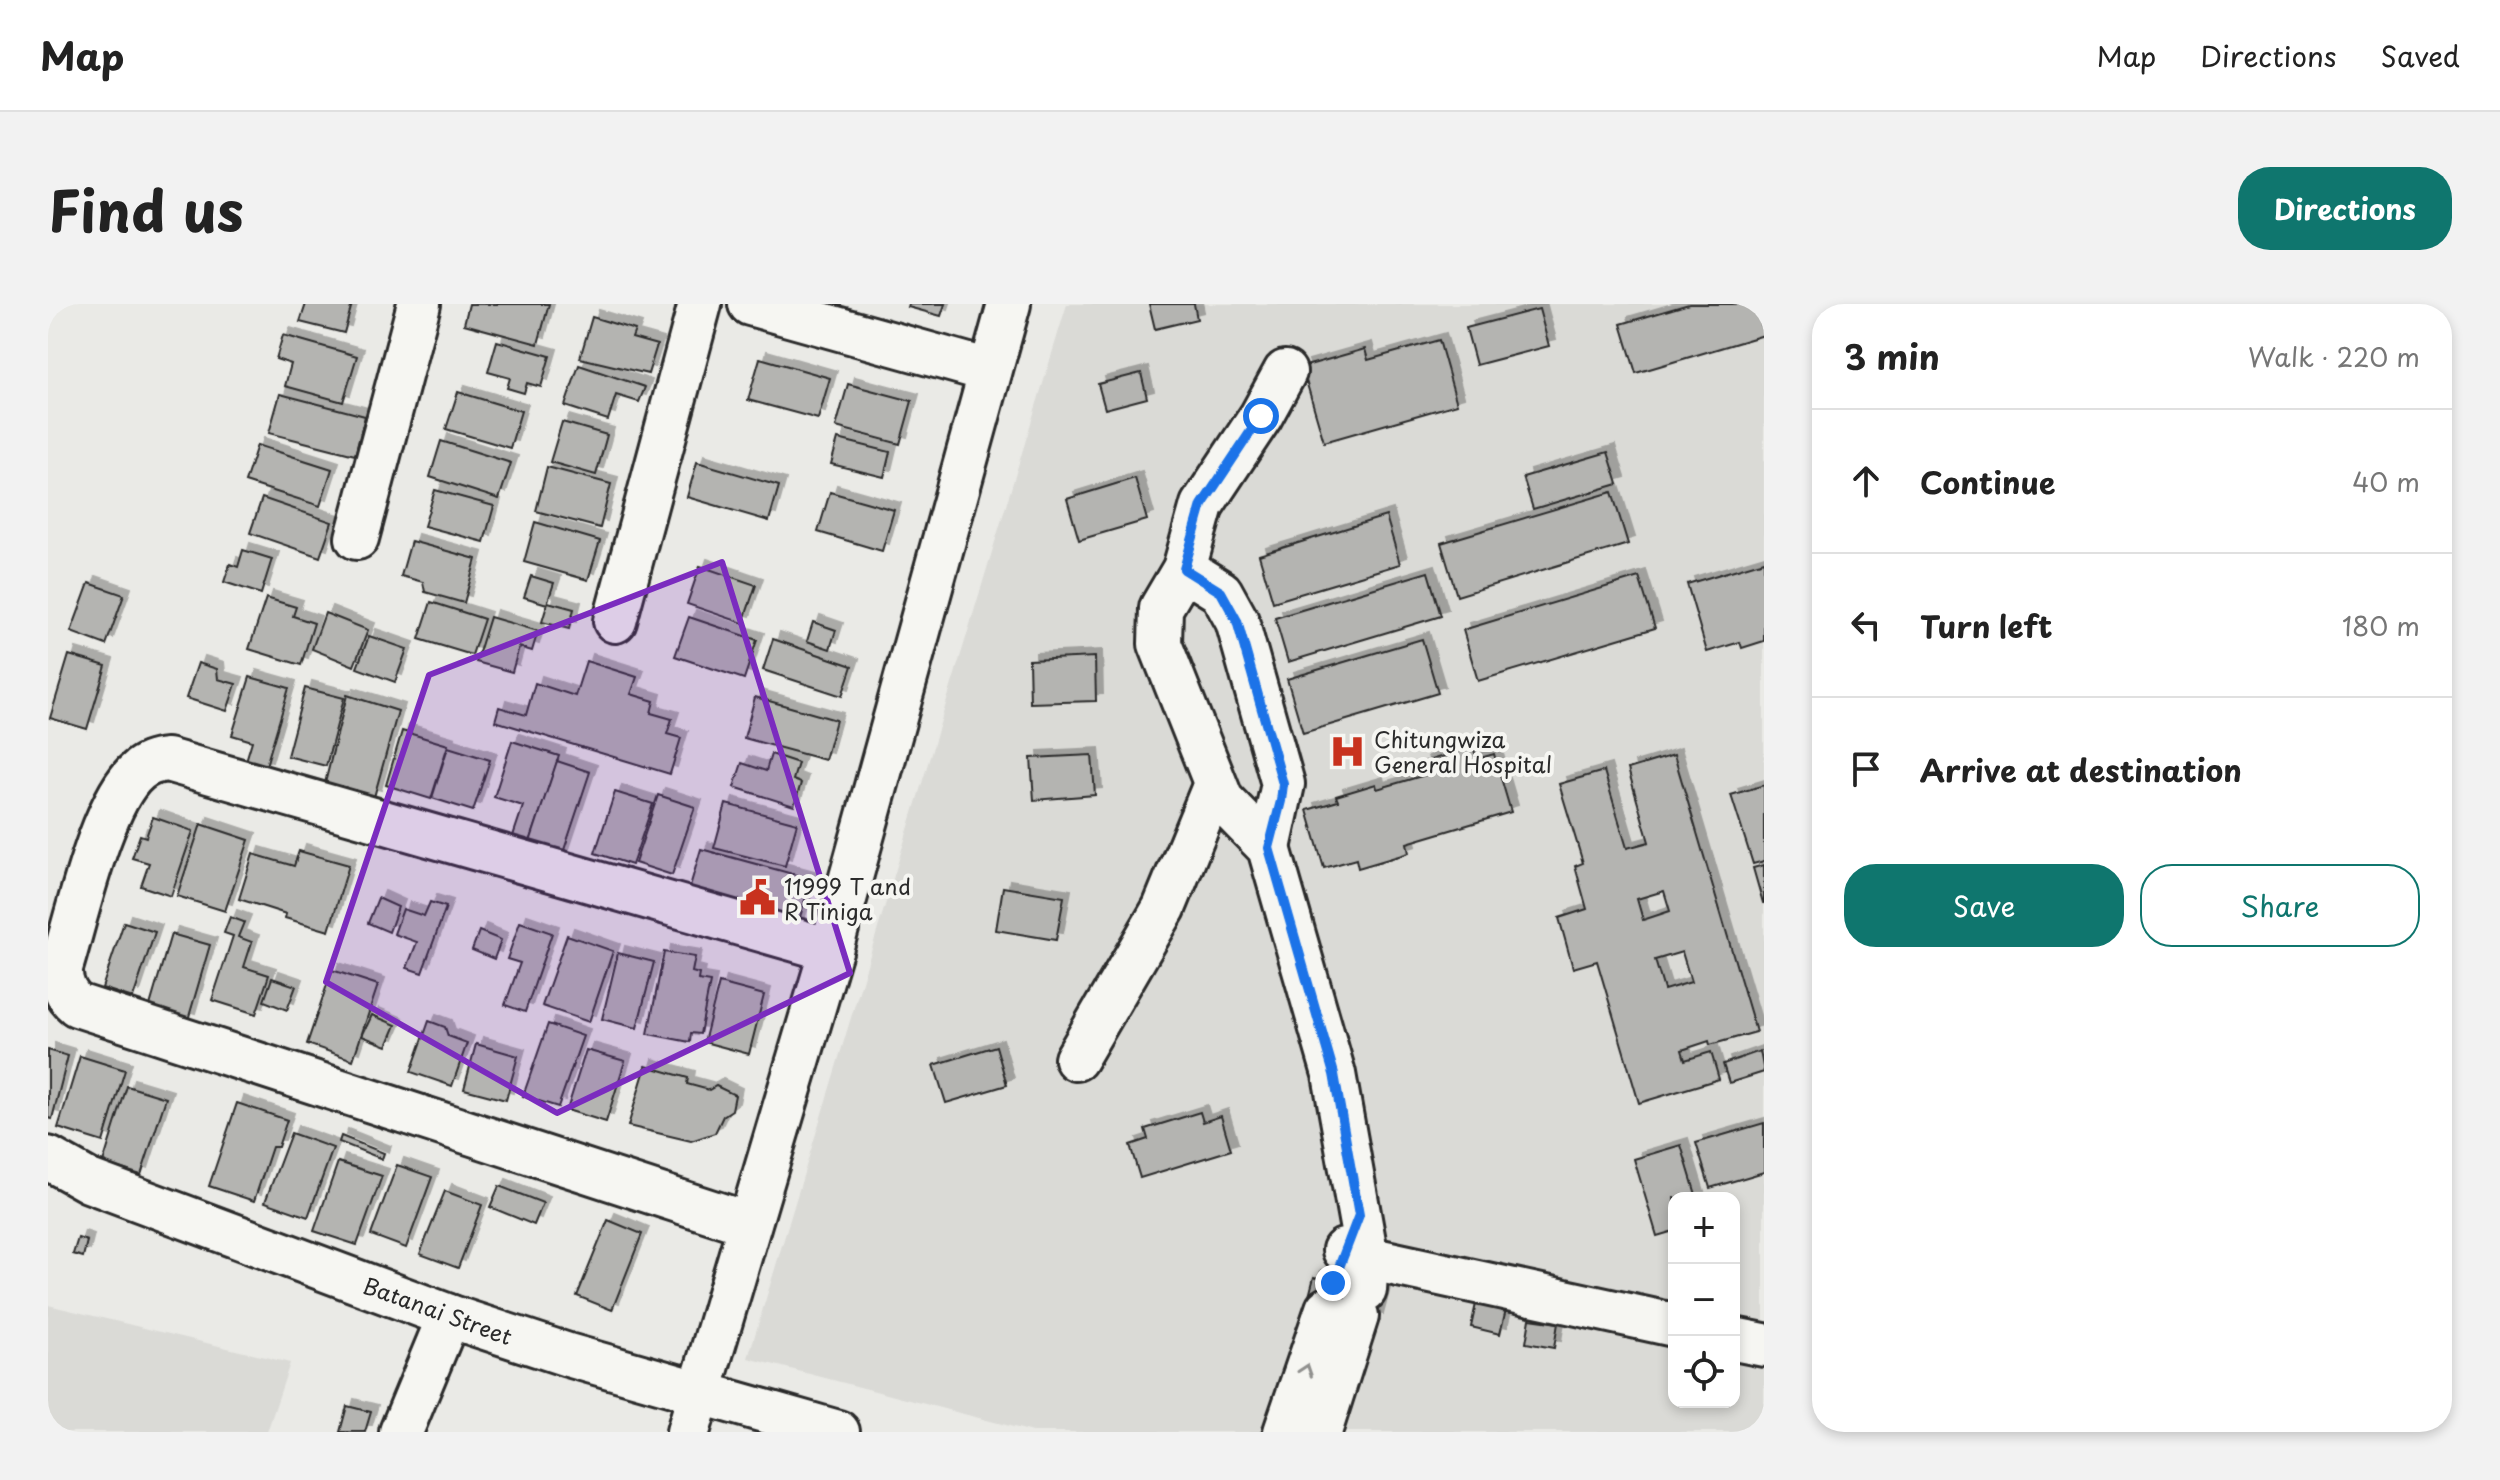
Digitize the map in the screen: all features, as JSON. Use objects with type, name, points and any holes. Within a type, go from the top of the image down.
[{"type":"street","points":[[357,538],[419,304]]},
{"type":"street","points":[[615,621],[700,304]]},
{"type":"street","points":[[750,304],[990,371]]},
{"type":"street","points":[[688,1432],[831,950],[1009,304]]},
{"type":"street","points":[[1285,372],[1261,416],[1202,505],[1184,569],[1161,608],[1160,644],[1222,800],[1269,848],[1334,1074],[1350,1274],[1320,1432]]},
{"type":"street","points":[[1184,569],[1221,592],[1237,621],[1283,784],[1269,848]]},
{"type":"street","points":[[749,1224],[77,1005],[69,999],[64,989],[60,978],[61,968],[97,848],[112,810],[127,783],[138,771],[155,761],[167,760],[831,950]]},
{"type":"street","points":[[1076,1059],[1164,908],[1215,784]]},
{"type":"street","name":"Batanai Street","points":[[48,1158],[89,1181],[449,1316],[568,1355],[838,1432]]},
{"type":"street","points":[[1350,1274],[1668,1324]]},
{"type":"street","points":[[1285,1432],[1350,1274]]},
{"type":"street","points":[[401,1432],[449,1316]]},
{"type":"street","points":[[1740,1340],[1764,1345]]},
{"type":"highlighted area","points":[[722,562],[850,973],[557,1113],[326,982],[429,675]]},
{"type":"shaded area","name":"Chitungwiza General Hospital","points":[[1067,304],[1764,304],[1764,1432],[1033,1432],[748,1358]]},
{"type":"shaded area","points":[[48,1305],[290,1363],[267,1432],[48,1432]]},
{"type":"building","points":[[306,304],[352,304],[344,333],[300,322]]},
{"type":"building","points":[[469,304],[549,304],[538,344],[464,324]]},
{"type":"building","points":[[909,304],[945,304],[941,316],[908,307]]},
{"type":"building","points":[[1149,304],[1194,304],[1197,319],[1155,329]]},
{"type":"building","points":[[1689,304],[1756,304],[1764,335],[1636,373],[1621,324]]},
{"type":"building","points":[[1539,309],[1549,346],[1476,365],[1466,328]]},
{"type":"building","points":[[592,317],[635,330],[632,338],[657,345],[648,374],[580,358]]},
{"type":"building","points":[[283,335],[357,356],[343,402],[285,386],[291,364],[276,359]]},
{"type":"building","points":[[1439,340],[1457,404],[1324,442],[1302,367],[1365,349],[1368,360]]},
{"type":"building","points":[[497,341],[550,356],[541,387],[527,383],[524,393],[507,388],[510,378],[488,372]]},
{"type":"building","points":[[760,358],[830,378],[818,419],[748,400]]},
{"type":"building","points":[[579,365],[645,387],[639,402],[616,395],[608,420],[565,406]]},
{"type":"building","points":[[1141,373],[1147,398],[1105,409],[1098,384]]},
{"type":"building","points":[[848,384],[912,401],[900,444],[836,427]]},
{"type":"building","points":[[458,392],[521,411],[510,448],[446,429]]},
{"type":"building","points":[[280,394],[365,416],[355,455],[269,433]]},
{"type":"building","points":[[562,422],[607,435],[596,475],[550,462]]},
{"type":"building","points":[[838,439],[890,452],[884,477],[831,464]]},
{"type":"building","points":[[441,441],[511,463],[499,499],[430,477]]},
{"type":"building","points":[[257,445],[332,469],[320,506],[245,482]]},
{"type":"building","points":[[1608,452],[1618,484],[1533,509],[1523,477]]},
{"type":"building","points":[[697,462],[779,486],[769,521],[687,497]]},
{"type":"building","points":[[547,467],[611,484],[600,528],[536,511]]},
{"type":"building","points":[[1135,478],[1147,520],[1079,540],[1067,499]]},
{"type":"building","points":[[435,490],[494,506],[484,542],[424,526]]},
{"type":"building","points":[[830,492],[894,510],[882,551],[818,532]]},
{"type":"building","points":[[1612,492],[1628,544],[1457,596],[1441,543]]},
{"type":"building","points":[[262,498],[332,522],[320,557],[250,533]]},
{"type":"building","points":[[1386,516],[1400,564],[1273,602],[1259,555]]},
{"type":"building","points":[[535,522],[600,541],[588,580],[524,562]]},
{"type":"building","points":[[411,541],[476,559],[464,603],[425,592],[423,582],[401,576]]},
{"type":"building","points":[[243,550],[272,559],[261,594],[224,582],[230,564],[238,567]]},
{"type":"building","points":[[1764,561],[1764,641],[1742,648],[1740,642],[1707,652],[1687,584]]},
{"type":"building","points":[[700,566],[756,585],[743,623],[687,604]]},
{"type":"building","points":[[1428,572],[1441,616],[1288,662],[1275,618]]},
{"type":"building","points":[[531,576],[554,583],[547,604],[524,597]]},
{"type":"building","points":[[1639,577],[1655,628],[1478,681],[1463,630]]},
{"type":"building","points":[[89,583],[124,595],[106,645],[71,632]]},
{"type":"building","points":[[266,598],[296,607],[293,616],[314,623],[301,665],[249,649]]},
{"type":"building","points":[[431,602],[484,619],[472,655],[419,639]]},
{"type":"building","points":[[548,602],[574,609],[569,629],[542,622]]},
{"type":"building","points":[[325,613],[368,630],[354,666],[312,649]]},
{"type":"building","points":[[490,617],[538,631],[532,651],[519,647],[512,672],[476,662]]},
{"type":"building","points":[[689,617],[757,640],[744,679],[675,656]]},
{"type":"building","points":[[813,622],[836,630],[830,649],[807,641]]},
{"type":"building","points":[[369,636],[407,649],[395,682],[357,668]]},
{"type":"building","points":[[773,639],[852,666],[842,696],[763,670]]},
{"type":"building","points":[[1422,639],[1438,693],[1303,733],[1287,679]]},
{"type":"building","points":[[69,655],[106,666],[87,729],[50,718]]},
{"type":"building","points":[[1095,657],[1096,701],[1030,703],[1029,660]]},
{"type":"building","points":[[586,661],[637,677],[631,694],[654,701],[651,713],[672,719],[667,734],[681,738],[670,774],[495,721],[499,707],[526,715],[535,683],[575,696]]},
{"type":"building","points":[[198,663],[217,669],[218,679],[236,684],[227,711],[186,698]]},
{"type":"building","points":[[250,677],[289,688],[265,769],[245,764],[252,741],[232,735]]},
{"type":"building","points":[[305,688],[344,698],[326,766],[287,756]]},
{"type":"building","points":[[347,695],[398,711],[374,797],[325,783]]},
{"type":"building","points":[[755,697],[836,720],[825,760],[744,738]]},
{"type":"building","points":[[402,731],[448,745],[431,799],[386,785]]},
{"type":"building","points":[[512,741],[559,756],[527,851],[510,845],[523,806],[494,797]]},
{"type":"building","points":[[448,747],[490,760],[473,811],[432,798]]},
{"type":"building","points":[[1473,747],[1477,759],[1494,754],[1511,812],[1407,843],[1409,853],[1358,868],[1356,859],[1324,868],[1307,810],[1338,801],[1336,796],[1376,784],[1377,789],[1425,775],[1421,763]]},
{"type":"building","points":[[771,754],[798,763],[793,780],[801,783],[794,806],[734,787],[742,763],[766,771]]},
{"type":"building","points":[[1092,755],[1095,795],[1034,800],[1031,758]]},
{"type":"building","points":[[1674,755],[1756,1032],[1682,1050],[1685,1060],[1711,1052],[1719,1079],[1639,1103],[1597,961],[1573,968],[1559,918],[1587,909],[1575,866],[1583,863],[1559,784],[1604,771],[1627,848],[1649,842],[1628,769]],"holes":[[[1664,891],[1670,911],[1643,920],[1637,899]],[[1682,952],[1691,982],[1664,990],[1655,960]]]},
{"type":"building","points":[[557,761],[590,772],[560,862],[527,851]]},
{"type":"building","points":[[1764,785],[1764,861],[1753,864],[1731,795]]},
{"type":"building","points":[[615,792],[653,804],[632,865],[595,853]]},
{"type":"building","points":[[658,795],[695,807],[672,875],[635,863]]},
{"type":"building","points":[[726,804],[797,823],[785,866],[714,848]]},
{"type":"building","points":[[153,817],[193,831],[171,896],[141,886],[149,863],[132,858],[140,835],[146,837]]},
{"type":"building","points":[[201,824],[249,840],[225,911],[177,896]]},
{"type":"building","points":[[701,849],[811,879],[796,931],[686,900]]},
{"type":"building","points":[[299,851],[349,865],[329,931],[285,918],[286,914],[239,899],[253,854],[294,866]]},
{"type":"building","points":[[1764,865],[1764,903],[1763,903],[1753,868]]},
{"type":"building","points":[[1003,887],[1064,897],[1056,940],[996,930]]},
{"type":"building","points":[[378,898],[398,907],[389,932],[368,923]]},
{"type":"building","points":[[430,902],[446,907],[422,973],[407,968],[417,942],[394,934],[403,909],[424,916]]},
{"type":"building","points":[[230,917],[244,922],[238,937],[252,942],[244,967],[269,975],[256,1014],[212,1000],[233,936],[224,933]]},
{"type":"building","points":[[124,922],[155,932],[133,998],[102,988]]},
{"type":"building","points":[[520,922],[552,933],[525,1012],[505,1005],[520,963],[507,959]]},
{"type":"building","points":[[479,931],[501,940],[494,959],[472,950]]},
{"type":"building","points":[[171,934],[210,945],[188,1020],[149,1009]]},
{"type":"building","points":[[567,935],[613,951],[589,1022],[542,1006]]},
{"type":"building","points":[[664,952],[695,957],[692,972],[699,974],[698,980],[710,982],[700,1034],[691,1033],[690,1042],[648,1034]]},
{"type":"building","points":[[618,953],[654,962],[637,1028],[602,1019]]},
{"type":"building","points":[[332,970],[378,985],[353,1060],[307,1044]]},
{"type":"building","points":[[272,978],[296,986],[287,1010],[264,1001]]},
{"type":"building","points":[[719,983],[764,995],[749,1054],[704,1042]]},
{"type":"building","points":[[372,1015],[396,1025],[387,1046],[362,1036]]},
{"type":"building","points":[[429,1021],[445,1027],[448,1036],[467,1043],[452,1086],[411,1072]]},
{"type":"building","points":[[548,1024],[583,1036],[558,1107],[523,1096]]},
{"type":"building","points":[[476,1044],[518,1056],[506,1100],[464,1089]]},
{"type":"building","points":[[996,1046],[1007,1085],[946,1103],[934,1065]]},
{"type":"building","points":[[48,1050],[68,1056],[52,1119],[48,1118]]},
{"type":"building","points":[[586,1050],[625,1061],[606,1122],[567,1110]]},
{"type":"building","points":[[1760,1051],[1764,1072],[1729,1083],[1723,1064]]},
{"type":"building","points":[[80,1056],[125,1070],[103,1142],[58,1128]]},
{"type":"building","points":[[646,1066],[688,1078],[687,1084],[709,1090],[716,1086],[735,1095],[732,1110],[723,1116],[715,1133],[691,1141],[628,1126]]},
{"type":"building","points":[[127,1086],[166,1098],[141,1175],[103,1163]]},
{"type":"building","points":[[237,1103],[287,1120],[278,1147],[272,1147],[254,1201],[209,1186]]},
{"type":"building","points":[[1200,1112],[1203,1122],[1221,1116],[1231,1150],[1140,1178],[1130,1145],[1148,1139],[1145,1129]]},
{"type":"building","points":[[1764,1123],[1764,1172],[1710,1188],[1696,1143]]},
{"type":"building","points":[[291,1133],[333,1148],[308,1217],[265,1202]]},
{"type":"building","points":[[341,1136],[384,1153],[382,1159],[339,1142]]},
{"type":"building","points":[[1681,1145],[1695,1192],[1668,1192],[1668,1233],[1657,1236],[1634,1159]]},
{"type":"building","points":[[338,1162],[382,1176],[357,1245],[314,1231]]},
{"type":"building","points":[[397,1165],[432,1177],[406,1248],[371,1235]]},
{"type":"building","points":[[499,1186],[543,1203],[534,1225],[490,1207]]},
{"type":"building","points":[[445,1191],[482,1205],[458,1268],[420,1254]]},
{"type":"building","points":[[608,1220],[642,1234],[612,1310],[577,1296]]},
{"type":"building","points":[[78,1238],[87,1241],[83,1257],[73,1254]]},
{"type":"building","points":[[1314,1277],[1383,1295],[1376,1321],[1307,1304]]},
{"type":"building","points":[[1477,1299],[1507,1305],[1500,1334],[1471,1327]]},
{"type":"building","points":[[1530,1319],[1558,1323],[1554,1348],[1526,1343]]},
{"type":"building","points":[[347,1406],[371,1412],[365,1432],[340,1432]]},
{"type":"place","name":"Chitungwiza General Hospital","points":[[1348,751]]},
{"type":"place","name":"11999 T and R Tiniga","points":[[758,898]]},
{"type":"route","points":[[1261,416],[1202,505],[1184,569],[1221,592],[1237,621],[1283,784],[1269,848],[1334,1074],[1359,1215],[1333,1283]]}]
